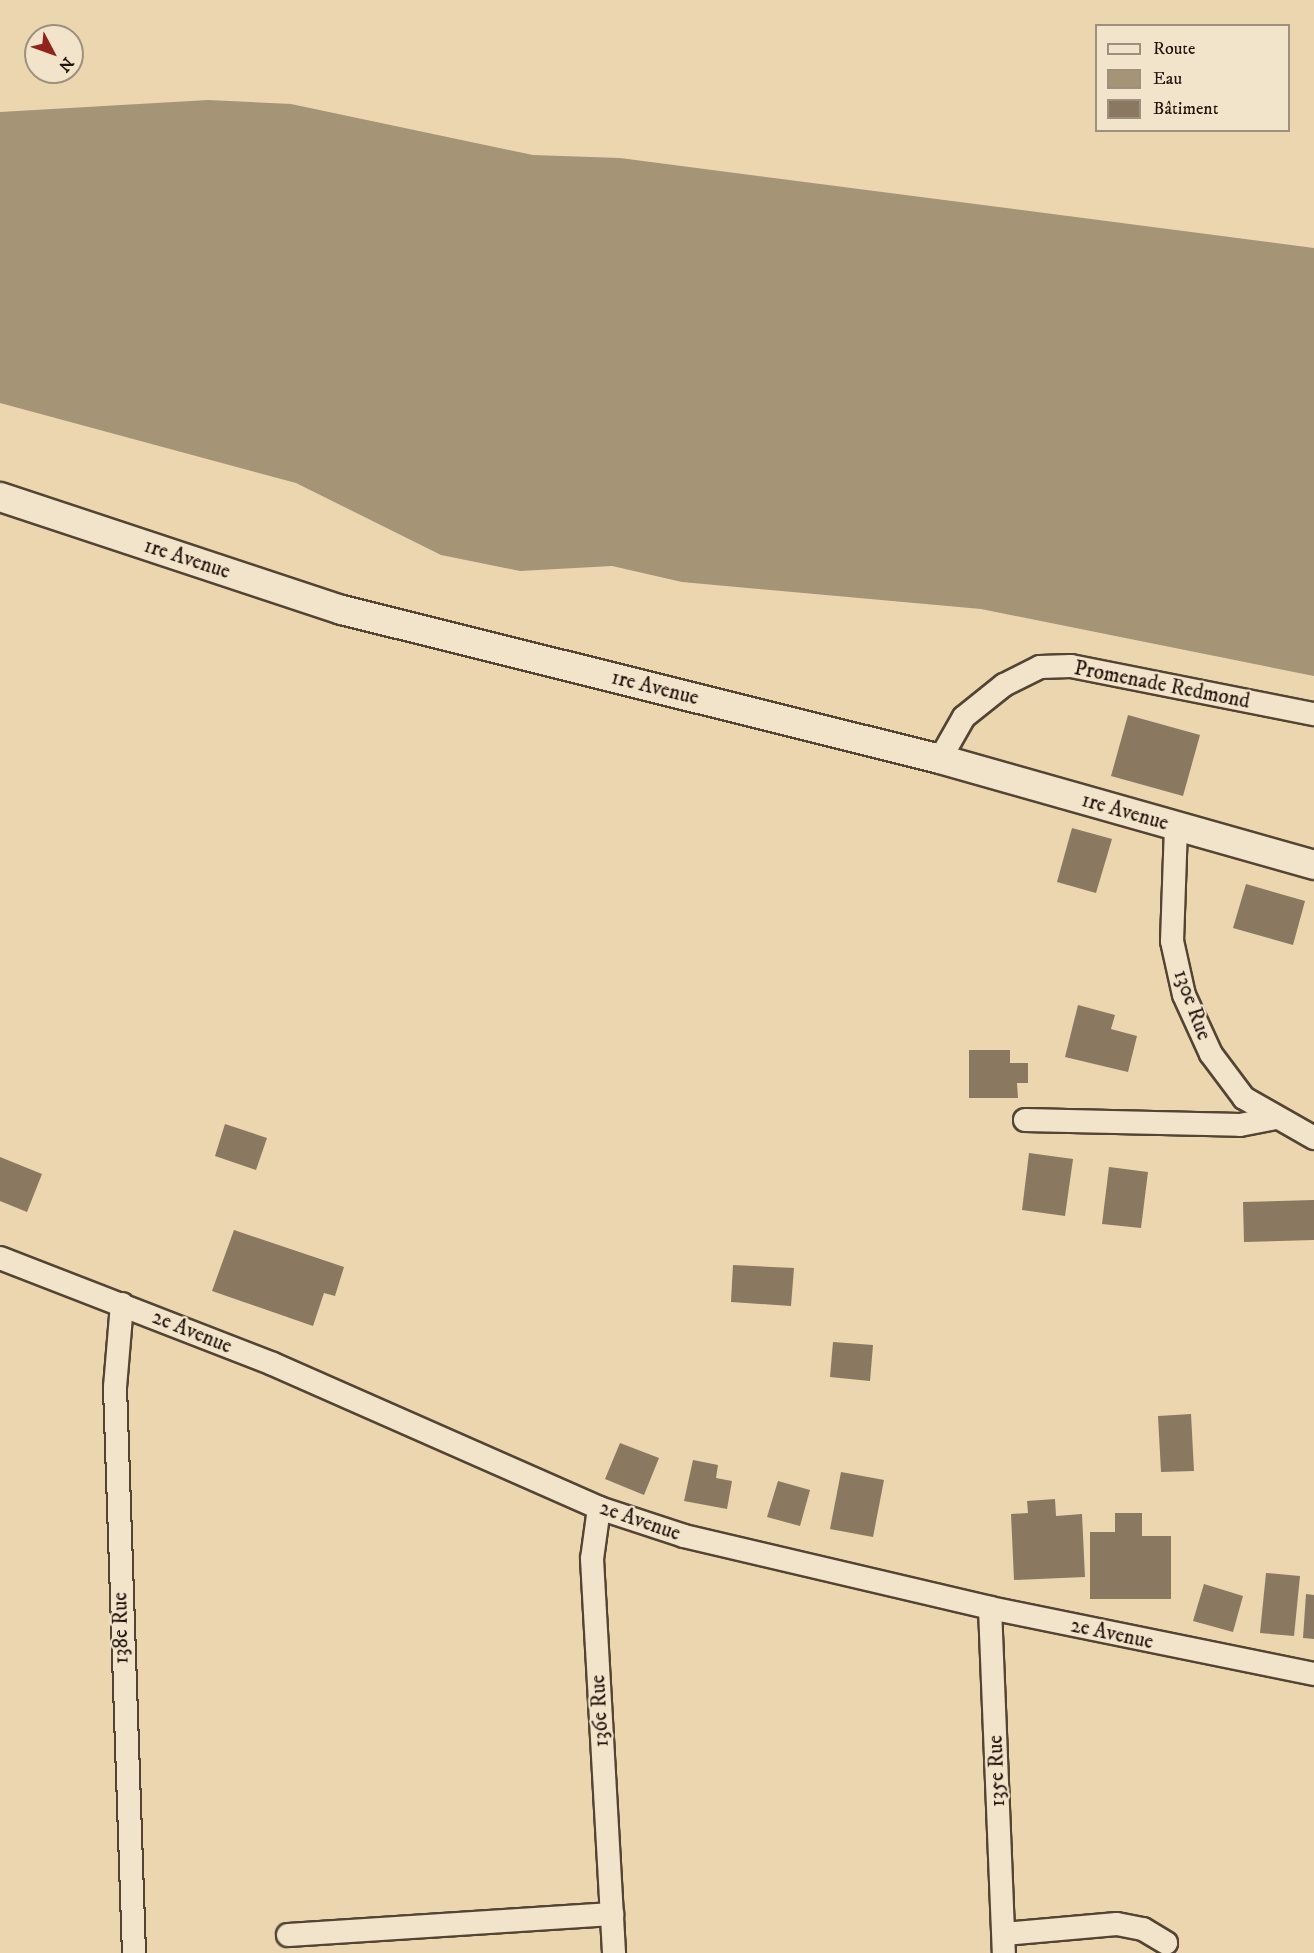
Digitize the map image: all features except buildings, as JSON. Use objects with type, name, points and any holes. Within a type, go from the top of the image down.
[{"type":"street","name":"1re Avenue","points":[[0,497],[342,610],[940,759],[1314,865]]},
{"type":"street","name":"Promenade Redmond","points":[[940,759],[964,717],[1004,685],[1040,667],[1071,666],[1314,714]]},
{"type":"street","name":"130e Rue","points":[[1176,827],[1172,941],[1184,995],[1211,1054],[1244,1098],[1314,1138]]},
{"type":"street","points":[[1025,1120],[1240,1125],[1277,1118]]},
{"type":"street","name":"2e Avenue","points":[[0,1258],[273,1364],[599,1508],[761,1556],[990,1608],[1314,1674]]},
{"type":"street","name":"138e Rue","points":[[122,1304],[115,1387],[134,1953]]},
{"type":"street","name":"136e Rue","points":[[599,1508],[592,1559],[614,1953]]},
{"type":"street","name":"135e Rue","points":[[990,1608],[1004,1943],[1117,1924],[1143,1929],[1166,1943]]},
{"type":"street","points":[[288,1935],[612,1914]]},
{"type":"water","points":[[208,100],[291,104],[533,155],[620,158],[1314,248],[1314,676],[981,609],[682,582],[612,566],[520,571],[441,555],[296,483],[0,403],[0,112]]}]
